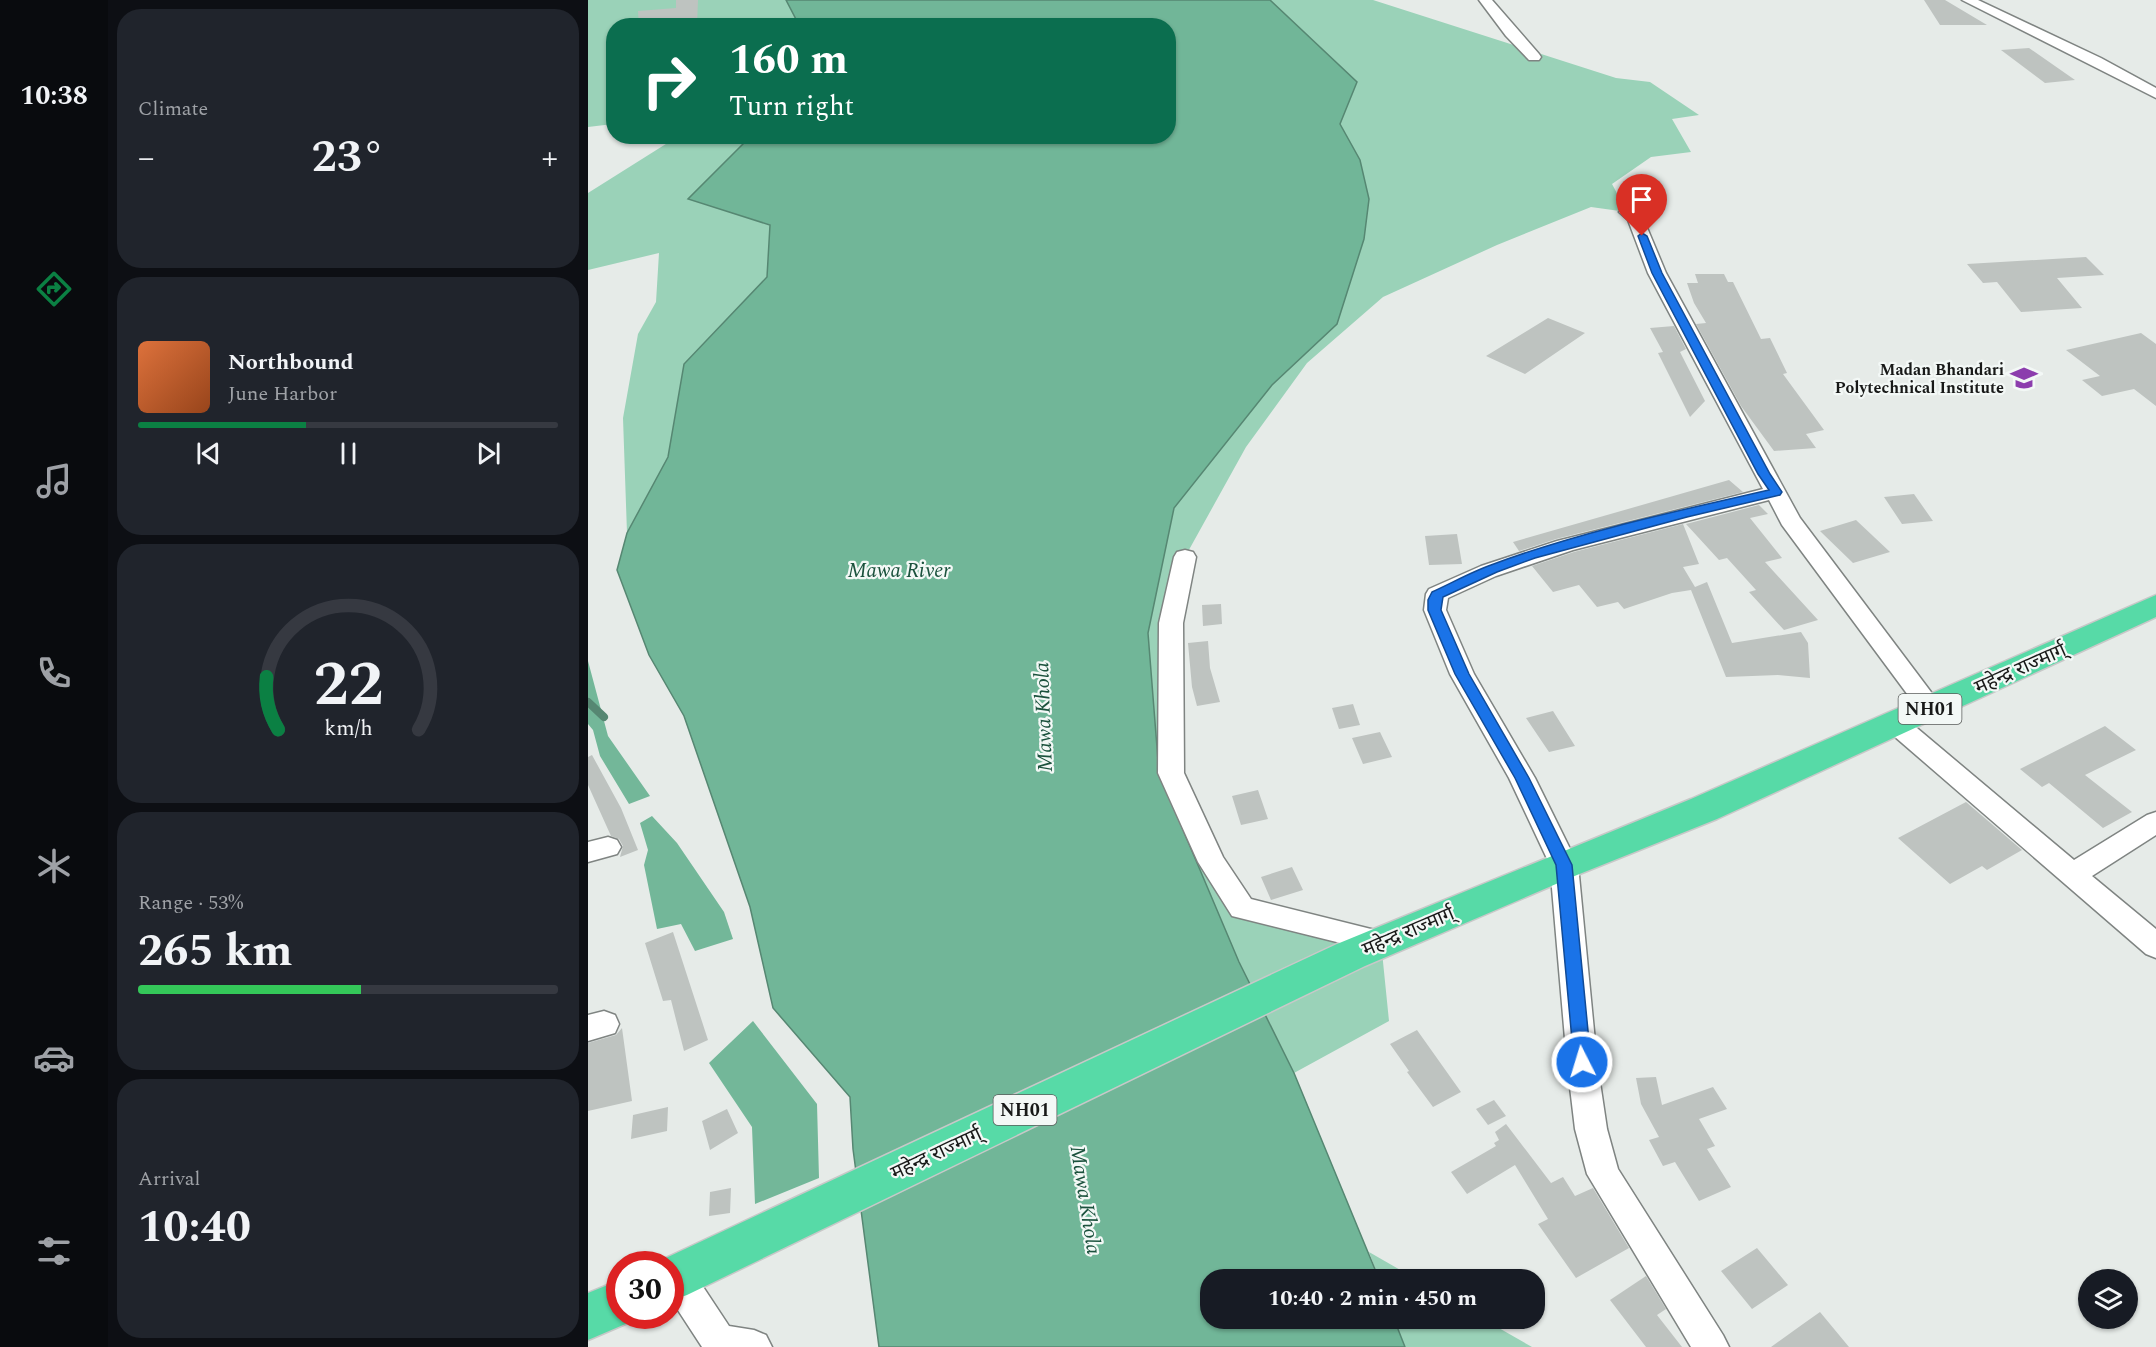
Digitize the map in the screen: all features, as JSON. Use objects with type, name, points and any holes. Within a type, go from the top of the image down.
[{"type":"highway","name":"महेन्द्र राज्मार्ग्","points":[[684,1272],[1366,948],[1704,809],[2156,605]]},
{"type":"highway","points":[[588,1317],[606,1309]]},
{"type":"street","points":[[1485,0],[1534,57]]},
{"type":"street","points":[[1968,0],[2096,61],[2156,94]]},
{"type":"street","points":[[1627,212],[1635,218],[1657,273],[1790,520],[1931,708]]},
{"type":"street","points":[[1711,1347],[1603,1174],[1591,1130],[1582,1062],[1564,865],[1522,778],[1462,674],[1435,610],[1437,594],[1493,569],[1530,556],[1684,513],[1776,492]]},
{"type":"street","points":[[1185,557],[1171,623],[1171,773],[1212,862],[1242,909],[1366,948]]},
{"type":"street","points":[[1896,724],[2156,946]]},
{"type":"street","points":[[2074,874],[2156,822]]},
{"type":"street","points":[[684,1277],[719,1342],[754,1347]]},
{"type":"shaded area","points":[[588,0],[786,0],[795,18],[606,18],[606,125],[588,127]]},
{"type":"shaded area","points":[[1270,0],[1373,0],[1616,78],[1650,82],[1699,115],[1672,119],[1691,152],[1651,157],[1612,184],[1627,212],[1591,207],[1497,245],[1383,297],[1307,363],[1246,447],[1185,557],[1171,773],[1242,908],[1381,942],[1389,1021],[1294,1073],[1239,962],[1159,773],[1148,633],[1174,508],[1272,385],[1337,324],[1360,160],[1340,124],[1357,82]]},
{"type":"shaded area","points":[[666,144],[743,144],[689,199],[770,225],[767,277],[684,364],[668,457],[627,533],[623,418],[638,334],[656,302],[659,253],[588,270],[588,193]]},
{"type":"shaded area","points":[[588,661],[608,736],[650,796],[629,804],[600,756],[593,730],[588,724]]},
{"type":"shaded area","points":[[652,816],[677,843],[724,912],[733,939],[695,951],[681,924],[657,929],[644,865],[648,850],[640,823]]},
{"type":"shaded area","points":[[753,1021],[817,1104],[819,1178],[755,1204],[752,1127],[709,1063]]},
{"type":"shaded area","points":[[1369,1252],[1399,1269],[1375,1269]]},
{"type":"shaded area","points":[[1398,1329],[1500,1329],[1532,1347],[1405,1347]]},
{"type":"water","name":"Mawa River","points":[[786,0],[1270,0],[1357,82],[1340,124],[1360,160],[1369,199],[1364,239],[1337,324],[1272,385],[1174,508],[1148,633],[1159,773],[1239,962],[1294,1073],[1375,1269],[1200,1269],[1200,1329],[1398,1329],[1405,1347],[879,1347],[853,1149],[850,1097],[773,1008],[750,907],[684,716],[649,655],[617,570],[627,533],[668,457],[684,364],[767,277],[770,225],[688,199],[743,144],[1176,144],[1176,18],[795,18]]},
{"type":"building","points":[[676,0],[698,0],[697,18],[638,18],[638,11],[676,8]]},
{"type":"building","points":[[1924,0],[1945,0],[1987,25],[1940,25]]},
{"type":"building","points":[[2029,48],[2075,80],[2045,83],[2001,50]]},
{"type":"building","points":[[2086,257],[2104,275],[2057,278],[2082,308],[2021,312],[1997,282],[1983,283],[1967,264]]},
{"type":"building","points":[[1695,274],[1724,274],[1728,282],[1733,282],[1761,339],[1770,338],[1787,373],[1783,374],[1824,430],[1806,434],[1816,448],[1774,451],[1741,406],[1696,324],[1706,323],[1694,303],[1687,283],[1698,283]]},
{"type":"building","points":[[1548,318],[1585,333],[1525,374],[1486,356]]},
{"type":"building","points":[[1674,326],[1686,349],[1680,352],[1705,401],[1690,417],[1658,353],[1663,352],[1650,328]]},
{"type":"building","points":[[2141,333],[2156,344],[2156,406],[2134,389],[2102,396],[2082,380],[2100,376],[2066,350]]},
{"type":"building","points":[[1729,480],[1743,492],[1556,539],[1519,551],[1513,542]]},
{"type":"building","points":[[1914,494],[1933,521],[1902,524],[1884,497]]},
{"type":"building","points":[[1759,505],[1768,514],[1750,518],[1782,558],[1765,562],[1818,620],[1784,630],[1749,592],[1756,590],[1727,558],[1719,560],[1686,524]]},
{"type":"building","points":[[1856,520],[1890,552],[1853,563],[1820,531]]},
{"type":"building","points":[[1683,524],[1699,564],[1683,567],[1695,587],[1707,582],[1732,643],[1801,632],[1808,643],[1810,678],[1778,675],[1726,677],[1691,590],[1672,593],[1624,609],[1618,602],[1597,607],[1579,585],[1553,592],[1532,566],[1574,552]]},
{"type":"building","points":[[1457,534],[1462,564],[1429,565],[1425,536]]},
{"type":"building","points":[[1221,604],[1222,624],[1203,626],[1202,605]]},
{"type":"building","points":[[1208,641],[1210,668],[1220,702],[1197,706],[1192,687],[1188,643]]},
{"type":"building","points":[[1353,704],[1360,725],[1339,729],[1332,708]]},
{"type":"building","points":[[1553,711],[1575,746],[1549,752],[1526,718]]},
{"type":"building","points":[[2105,726],[2136,750],[2085,775],[2132,812],[2103,828],[2049,783],[2042,787],[2020,769]]},
{"type":"building","points":[[1380,732],[1392,757],[1363,764],[1352,738]]},
{"type":"building","points":[[592,755],[621,808],[638,850],[620,857],[623,846],[619,839],[611,836],[588,785],[588,757]]},
{"type":"building","points":[[1258,790],[1268,819],[1241,825],[1232,796]]},
{"type":"building","points":[[1966,802],[2022,850],[1987,870],[1982,866],[1950,884],[1898,838]]},
{"type":"building","points":[[1292,867],[1303,890],[1271,900],[1261,877]]},
{"type":"building","points":[[673,932],[708,1040],[684,1051],[671,1000],[663,1001],[645,943]]},
{"type":"building","points":[[622,1028],[632,1101],[588,1111],[588,1043],[616,1035]]},
{"type":"building","points":[[1417,1030],[1461,1092],[1433,1107],[1390,1044]]},
{"type":"building","points":[[1656,1077],[1662,1105],[1713,1087],[1727,1109],[1699,1119],[1715,1146],[1707,1149],[1731,1187],[1699,1201],[1675,1162],[1663,1166],[1649,1140],[1659,1137],[1641,1104],[1636,1078]]},
{"type":"building","points":[[1494,1100],[1506,1116],[1488,1125],[1476,1109]]},
{"type":"building","points":[[668,1107],[667,1131],[631,1139],[633,1115]]},
{"type":"building","points":[[727,1109],[738,1133],[710,1150],[702,1121]]},
{"type":"building","points":[[1506,1124],[1551,1183],[1563,1177],[1575,1196],[1593,1188],[1629,1248],[1576,1278],[1538,1224],[1548,1219],[1515,1165],[1467,1194],[1451,1172],[1496,1146],[1494,1143],[1499,1140],[1495,1132]]},
{"type":"building","points":[[731,1188],[730,1213],[709,1216],[710,1192]]},
{"type":"building","points":[[1757,1248],[1788,1285],[1752,1309],[1721,1271]]},
{"type":"building","points":[[1646,1276],[1666,1309],[1657,1315],[1682,1347],[1646,1347],[1610,1300]]},
{"type":"building","points":[[1820,1312],[1849,1347],[1771,1347],[1803,1324]]},
{"type":"waterway","points":[[588,702],[604,717]]},
{"type":"place","name":"Madan Bhandari Polytechnical Institute","points":[[2024,378]]},
{"type":"route","points":[[1582,1062],[1564,865],[1522,778],[1462,674],[1435,610],[1435,600],[1437,594],[1493,569],[1530,556],[1684,513],[1776,492],[1764,474],[1657,273],[1642,236]]},
{"type":"water label","name":"Mawa Khola","points":[[1043,717]]},
{"type":"water label","name":"Mawa Khola","points":[[1086,1200]]}]
